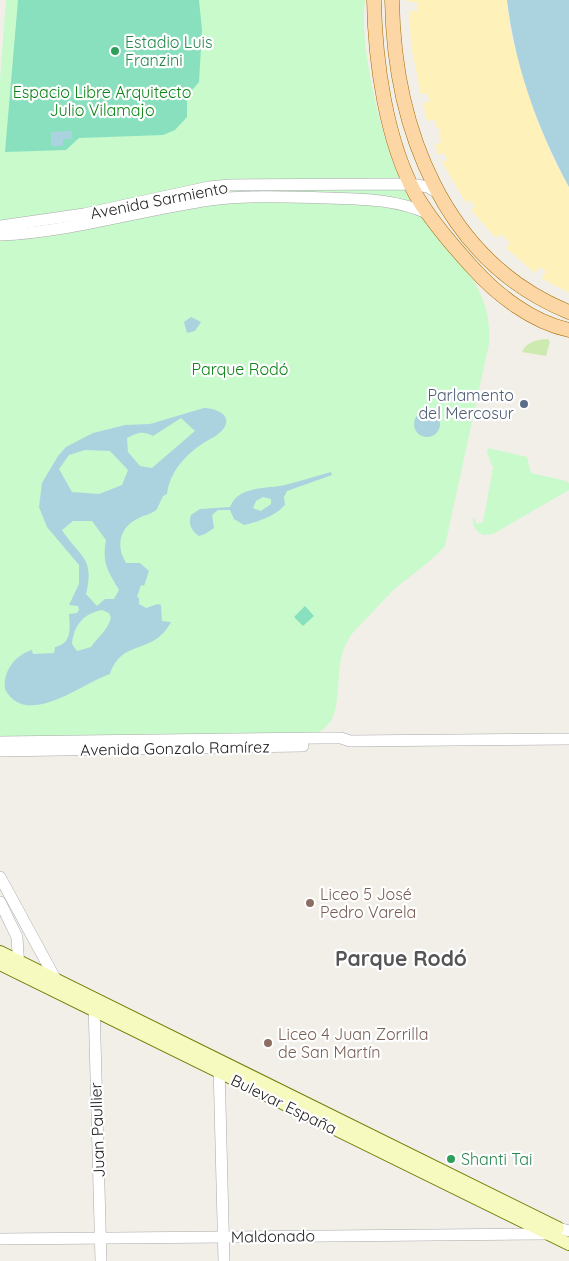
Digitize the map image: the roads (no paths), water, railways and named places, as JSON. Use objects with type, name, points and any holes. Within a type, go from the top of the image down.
[{"type":"main road","points":[[374,0],[377,61],[390,123],[411,184],[428,214],[467,261],[501,295],[538,319],[569,330]]},
{"type":"main road","points":[[392,0],[394,40],[404,98],[421,156],[455,222],[503,272],[533,294],[569,312]]},
{"type":"main road","name":"Bulevar España","points":[[0,952],[19,968],[558,1231],[569,1244]]},
{"type":"main road","name":"Bulevar España","points":[[0,964],[56,980],[94,1005]]},
{"type":"street","name":"Avenida Sarmiento","points":[[0,226],[84,214],[215,186],[411,184],[428,187],[438,192]]},
{"type":"street","name":"Avenida Sarmiento","points":[[0,234],[64,229],[178,206],[243,197],[285,196],[390,201],[428,214]]},
{"type":"street","name":"Avenida Gonzalo Ramírez","points":[[0,742],[313,738],[341,738],[350,741],[569,739]]},
{"type":"street","name":"Avenida Gonzalo Ramírez","points":[[0,751],[340,745],[350,741]]},
{"type":"street","points":[[0,877],[56,980]]},
{"type":"street","points":[[0,902],[17,937],[19,968]]},
{"type":"street","name":"Juan Paullier","points":[[94,1005],[100,1261]]},
{"type":"street","points":[[219,1066],[224,1261]]},
{"type":"street","name":"Maldonado","points":[[0,1239],[558,1231]]},
{"type":"water","points":[[507,0],[569,0],[569,187],[557,165],[529,96],[516,49]]},
{"type":"water","points":[[72,131],[72,139],[63,139],[63,146],[51,146],[51,132]]},
{"type":"water","points":[[191,317],[201,322],[195,331],[187,333],[184,322]]},
{"type":"water","points":[[204,408],[213,409],[221,413],[226,419],[224,428],[220,433],[198,447],[180,464],[175,471],[167,494],[163,496],[157,509],[127,526],[121,537],[121,550],[126,563],[140,563],[149,571],[144,586],[141,585],[137,597],[139,598],[139,604],[146,608],[158,604],[161,605],[162,621],[171,622],[164,633],[156,639],[122,655],[115,663],[110,674],[56,700],[27,705],[14,700],[5,689],[6,676],[11,665],[20,656],[32,650],[33,654],[54,653],[55,647],[64,643],[69,635],[69,614],[77,613],[79,610],[78,606],[69,605],[79,584],[79,565],[47,527],[39,507],[42,483],[58,456],[66,447],[93,433],[125,425],[150,424]],"holes":[[[181,418],[195,431],[152,468],[140,466],[128,452],[127,438],[140,433],[153,436]],[[85,450],[110,451],[128,470],[122,485],[99,494],[72,492],[59,469],[69,455]],[[73,521],[92,521],[106,540],[106,566],[119,590],[114,599],[105,599],[97,606],[86,594],[89,572],[87,565],[62,530]],[[102,610],[109,613],[111,618],[109,623],[105,631],[91,647],[77,651],[72,644],[77,626],[95,612]]]},
{"type":"water","points":[[427,411],[436,415],[440,424],[436,433],[427,437],[418,433],[414,424],[418,415]]},
{"type":"water","points":[[331,472],[332,475],[287,491],[284,497],[285,505],[260,520],[244,525],[234,519],[230,510],[218,510],[212,515],[214,528],[205,534],[199,536],[191,527],[191,515],[200,509],[230,507],[234,500],[246,491],[285,485]],"holes":[[[263,497],[271,499],[271,504],[261,511],[253,508],[256,501]]]},
{"type":"place","name":"Estadio Luis Franzini","points":[[115,51]]},
{"type":"place","name":"Parlamento del Mercosur","points":[[524,404]]},
{"type":"place","name":"Liceo 5 José Pedro Varela","points":[[310,903]]},
{"type":"place","name":"Liceo 4 Juan Zorrilla de San Martín","points":[[268,1043]]},
{"type":"place","name":"Shanti Tai","points":[[451,1159]]},
{"type":"district","name":"Parque Rodó","points":[[401,958]]},
{"type":"park label","name":"Espacio Libre Arquitecto Julio Vilamajo","points":[[102,101]]}]
